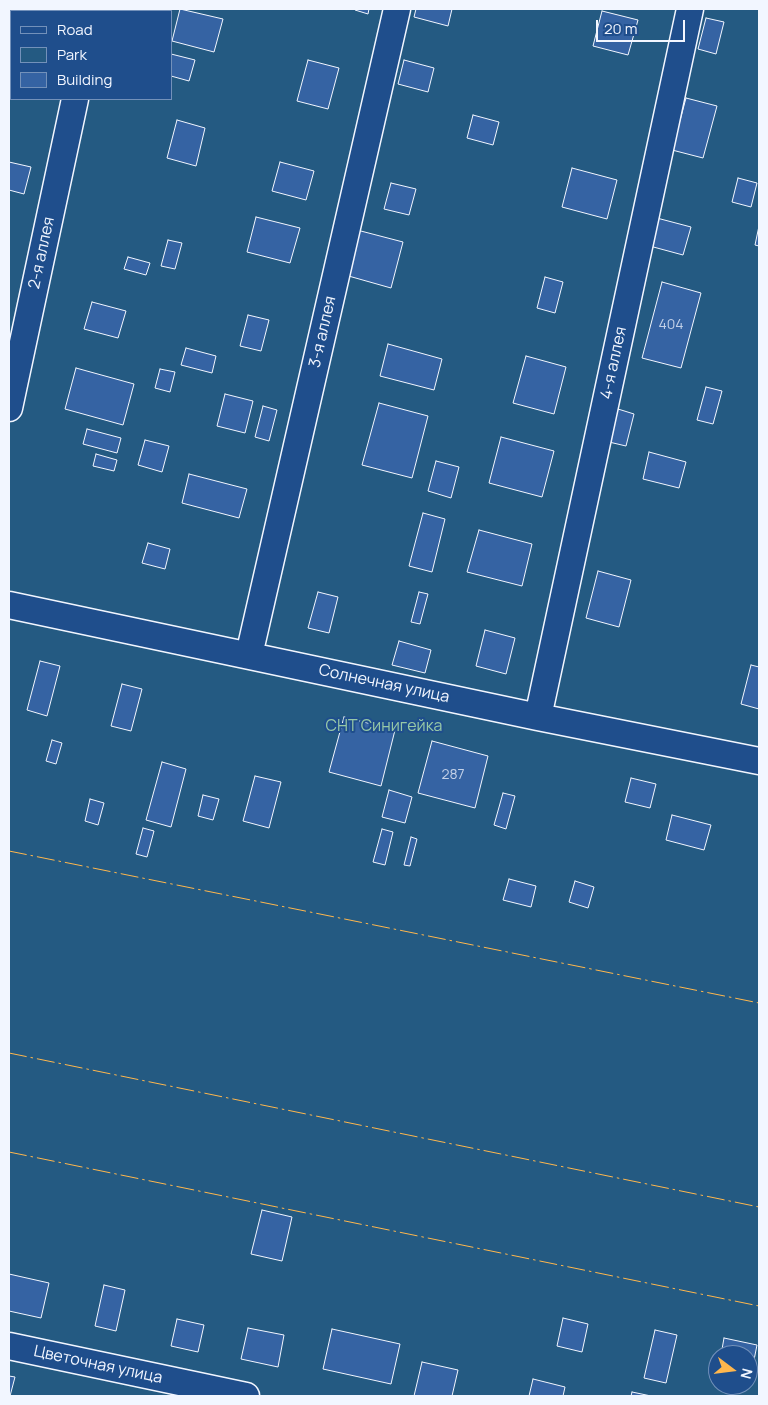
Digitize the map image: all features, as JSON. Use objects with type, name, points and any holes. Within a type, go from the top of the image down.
[{"type":"street","name":"3-я аллея","points":[[249,655],[397,9]]},
{"type":"street","name":"4-я аллея","points":[[538,717],[690,9]]},
{"type":"street","name":"2-я аллея","points":[[9,408],[76,100]]},
{"type":"street","name":"Солнечная улица","points":[[9,605],[538,717],[759,761]]},
{"type":"street","name":"Цветочная улица","points":[[9,1346],[246,1396]]},
{"type":"green space","name":"СНТ Синигейка","points":[[9,9],[759,9],[759,1396],[9,1396]]},
{"type":"building","points":[[180,9],[223,19],[214,52],[172,41]]},
{"type":"building","points":[[355,9],[369,9],[368,14]]},
{"type":"building","points":[[416,9],[452,9],[448,26],[414,17]]},
{"type":"building","points":[[602,11],[638,20],[628,55],[593,46]]},
{"type":"building","points":[[706,18],[724,22],[716,54],[698,49]]},
{"type":"building","points":[[172,54],[195,60],[189,81],[172,76]]},
{"type":"building","points":[[308,60],[339,68],[328,109],[297,101]]},
{"type":"building","points":[[404,60],[434,68],[428,92],[398,84]]},
{"type":"building","points":[[686,98],[717,106],[703,158],[672,150]]},
{"type":"building","points":[[473,115],[499,122],[493,145],[467,138]]},
{"type":"building","points":[[177,120],[205,128],[196,166],[167,158]]},
{"type":"building","points":[[9,162],[31,167],[24,194],[9,190]]},
{"type":"building","points":[[280,162],[314,171],[306,200],[272,191]]},
{"type":"building","points":[[572,168],[617,180],[607,219],[562,207]]},
{"type":"building","points":[[738,178],[757,183],[751,207],[732,202]]},
{"type":"building","points":[[391,183],[416,189],[409,215],[384,209]]},
{"type":"building","points":[[256,217],[300,228],[290,263],[247,252]]},
{"type":"building","points":[[653,217],[691,227],[683,255],[646,245]]},
{"type":"building","points":[[759,226],[759,246],[755,245]]},
{"type":"building","points":[[357,230],[403,242],[391,288],[345,275]]},
{"type":"building","points":[[168,240],[182,243],[175,269],[161,266]]},
{"type":"building","points":[[128,257],[150,263],[146,275],[124,269]]},
{"type":"building","points":[[545,277],[563,282],[555,313],[537,308]]},
{"type":"building","points":[[662,282],[701,293],[681,368],[642,358]]},
{"type":"building","points":[[92,302],[126,311],[118,338],[84,329]]},
{"type":"building","points":[[248,315],[269,320],[261,351],[240,346]]},
{"type":"building","points":[[388,344],[442,359],[434,390],[380,376]]},
{"type":"building","points":[[186,348],[216,356],[212,373],[181,365]]},
{"type":"building","points":[[526,356],[566,367],[554,414],[513,403]]},
{"type":"building","points":[[76,368],[134,384],[123,425],[65,409]]},
{"type":"building","points":[[160,369],[175,372],[170,392],[155,388]]},
{"type":"building","points":[[706,387],[722,391],[713,424],[697,420]]},
{"type":"building","points":[[225,394],[253,401],[245,433],[217,426]]},
{"type":"building","points":[[379,403],[428,416],[412,478],[362,465]]},
{"type":"building","points":[[263,406],[277,410],[269,441],[255,437]]},
{"type":"building","points":[[618,409],[634,414],[626,446],[609,442]]},
{"type":"building","points":[[87,429],[121,438],[117,453],[83,444]]},
{"type":"building","points":[[501,437],[554,451],[542,497],[489,483]]},
{"type":"building","points":[[145,440],[169,446],[162,472],[138,465]]},
{"type":"building","points":[[649,452],[686,462],[679,488],[643,479]]},
{"type":"building","points":[[96,454],[117,460],[114,471],[93,466]]},
{"type":"building","points":[[436,461],[459,467],[451,498],[428,491]]},
{"type":"building","points":[[189,474],[247,489],[239,518],[182,503]]},
{"type":"building","points":[[423,513],[445,519],[432,572],[409,566]]},
{"type":"building","points":[[479,530],[532,544],[522,586],[467,572]]},
{"type":"building","points":[[148,543],[170,549],[165,569],[142,563]]},
{"type":"building","points":[[598,571],[631,580],[619,627],[586,618]]},
{"type":"building","points":[[318,592],[338,597],[329,633],[308,628]]},
{"type":"building","points":[[419,592],[428,594],[420,624],[411,622]]},
{"type":"building","points":[[485,630],[515,638],[506,674],[476,666]]},
{"type":"building","points":[[399,641],[431,650],[425,673],[392,665]]},
{"type":"building","points":[[40,661],[60,666],[47,716],[27,710]]},
{"type":"building","points":[[751,665],[759,667],[759,709],[741,704]]},
{"type":"building","points":[[122,684],[142,689],[131,731],[111,726]]},
{"type":"building","points":[[344,717],[395,730],[381,786],[329,772]]},
{"type":"building","points":[[52,740],[62,743],[56,764],[46,761]]},
{"type":"building","points":[[432,741],[488,756],[475,808],[418,793]]},
{"type":"building","points":[[162,762],[186,769],[171,827],[146,820]]},
{"type":"building","points":[[255,776],[281,782],[269,828],[243,821]]},
{"type":"building","points":[[631,778],[656,784],[650,808],[625,802]]},
{"type":"building","points":[[389,790],[412,797],[405,823],[382,817]]},
{"type":"building","points":[[503,793],[515,796],[506,829],[494,825]]},
{"type":"building","points":[[203,795],[219,799],[213,820],[198,816]]},
{"type":"building","points":[[90,799],[104,803],[98,825],[85,821]]},
{"type":"building","points":[[672,815],[711,825],[704,850],[666,840]]},
{"type":"building","points":[[143,828],[154,831],[147,857],[136,854]]},
{"type":"building","points":[[382,829],[393,832],[385,865],[373,862]]},
{"type":"building","points":[[411,837],[417,839],[410,866],[404,865]]},
{"type":"building","points":[[509,879],[536,886],[531,907],[503,900]]},
{"type":"building","points":[[575,881],[594,887],[588,908],[569,902]]},
{"type":"building","points":[[262,1210],[292,1217],[282,1261],[251,1254]]},
{"type":"building","points":[[9,1274],[49,1283],[41,1318],[9,1311]]},
{"type":"building","points":[[104,1285],[125,1290],[116,1331],[95,1326]]},
{"type":"building","points":[[563,1318],[588,1324],[582,1352],[557,1346]]},
{"type":"building","points":[[177,1319],[204,1325],[198,1352],[171,1346]]},
{"type":"building","points":[[248,1328],[284,1335],[278,1367],[241,1359]]},
{"type":"building","points":[[332,1329],[400,1344],[391,1384],[323,1369]]},
{"type":"building","points":[[655,1330],[677,1335],[666,1383],[644,1378]]},
{"type":"building","points":[[724,1338],[757,1345],[723,1345]]},
{"type":"building","points":[[422,1362],[458,1370],[452,1396],[414,1396]]},
{"type":"building","points":[[9,1376],[15,1377],[10,1396],[9,1396]]},
{"type":"building","points":[[533,1379],[565,1387],[563,1396],[529,1396]]},
{"type":"building","points":[[632,1392],[651,1396],[631,1396]]},
{"type":"power","points":[[9,851],[759,1003]]},
{"type":"power","points":[[9,1053],[759,1207]]},
{"type":"power","points":[[9,1152],[759,1306]]}]
